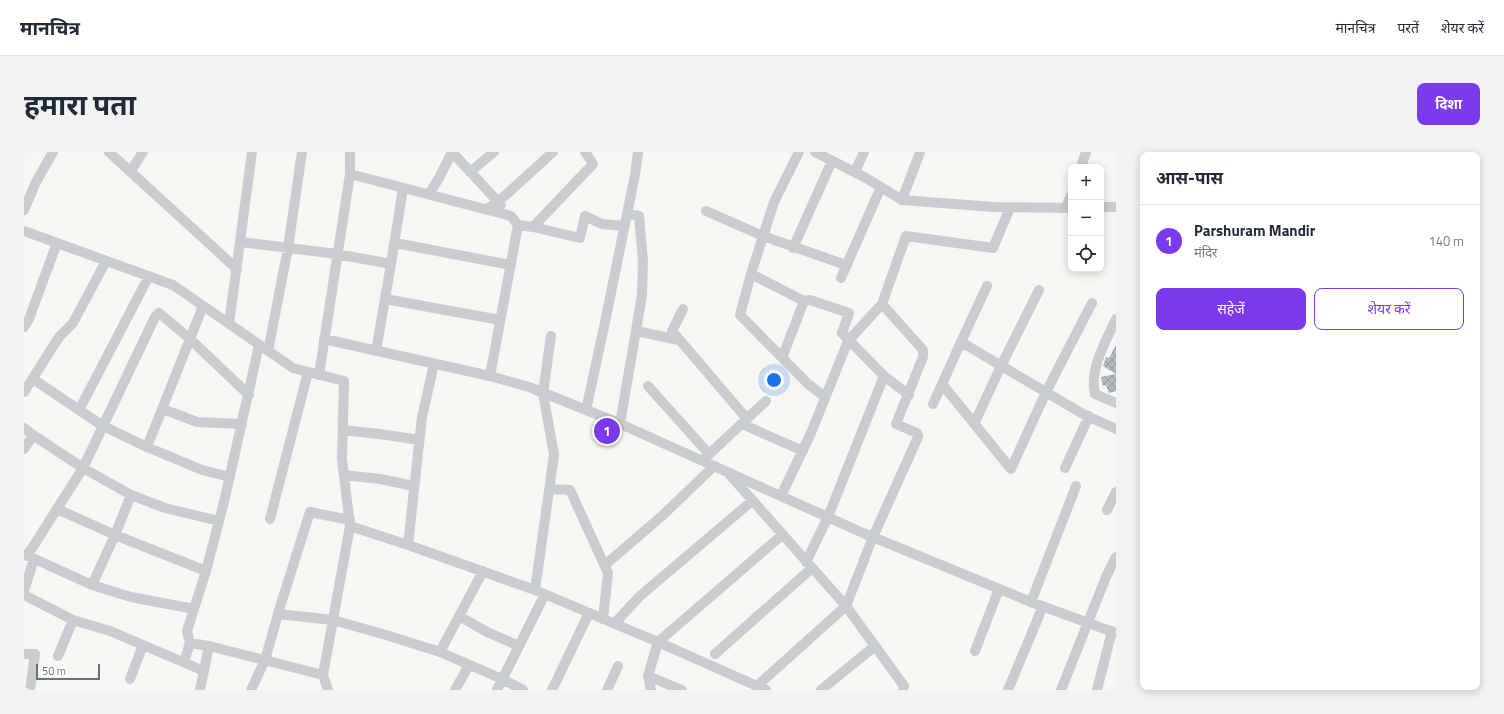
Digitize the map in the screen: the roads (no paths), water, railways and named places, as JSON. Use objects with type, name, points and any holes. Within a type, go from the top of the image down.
[{"type":"street","points":[[24,210],[36,182],[53,152]]},
{"type":"street","points":[[109,152],[237,269]]},
{"type":"street","points":[[130,172],[143,152]]},
{"type":"street","points":[[229,324],[252,152]]},
{"type":"street","points":[[184,662],[190,643],[187,631],[206,572],[249,395],[264,348],[288,248],[302,152]]},
{"type":"street","points":[[319,375],[350,174],[350,152]]},
{"type":"street","points":[[429,194],[452,152],[518,225],[580,238],[585,216],[602,224],[625,226]]},
{"type":"street","points":[[470,172],[494,152]]},
{"type":"street","points":[[487,209],[498,202],[553,152]]},
{"type":"street","points":[[533,227],[593,164],[585,152]]},
{"type":"street","points":[[586,410],[625,226],[638,152]]},
{"type":"street","points":[[799,152],[774,202],[751,274],[740,315],[808,384],[826,397]]},
{"type":"street","points":[[815,152],[855,172],[902,200],[1010,208],[1068,208]]},
{"type":"street","points":[[855,172],[864,152]]},
{"type":"street","points":[[902,200],[920,152]]},
{"type":"street","points":[[1082,164],[1086,152]]},
{"type":"street","points":[[793,248],[832,161]]},
{"type":"street","points":[[350,174],[511,216]]},
{"type":"street","points":[[841,278],[881,187]]},
{"type":"street","points":[[376,351],[403,188]]},
{"type":"street","points":[[1104,207],[1116,207]]},
{"type":"street","points":[[782,496],[826,397],[848,341],[882,304],[906,236],[993,248],[1010,208]]},
{"type":"street","points":[[706,211],[793,248],[846,265]]},
{"type":"street","points":[[620,424],[642,295],[643,261],[639,216],[627,214]]},
{"type":"street","points":[[490,376],[518,225]]},
{"type":"street","points":[[24,231],[173,285],[293,368],[344,381],[342,459],[350,523],[323,675],[328,690]]},
{"type":"street","points":[[241,242],[337,254],[390,264]]},
{"type":"street","points":[[26,321],[57,243]]},
{"type":"street","points":[[395,243],[511,265]]},
{"type":"street","points":[[24,392],[60,337],[73,324],[106,261]]},
{"type":"street","points":[[751,274],[804,301],[810,300],[849,313],[842,333],[848,341],[884,376],[909,395]]},
{"type":"street","points":[[79,410],[149,276]]},
{"type":"street","points":[[933,404],[960,342],[987,286]]},
{"type":"street","points":[[974,424],[1038,290]]},
{"type":"street","points":[[384,299],[500,320]]},
{"type":"street","points":[[782,358],[804,301]]},
{"type":"street","points":[[942,384],[1011,469],[1046,392],[1092,303]]},
{"type":"street","points":[[251,690],[265,660],[310,512],[350,523],[535,590],[615,623],[761,688],[846,606],[874,537],[918,437],[917,433],[896,424],[909,395],[923,357],[923,350],[882,304]]},
{"type":"street","points":[[147,447],[203,306]]},
{"type":"street","points":[[683,309],[672,331],[745,421],[803,451]]},
{"type":"street","points":[[24,591],[28,556],[83,468],[155,317],[159,313],[190,339],[249,395]]},
{"type":"street","points":[[1116,319],[1097,362],[1094,389],[1095,394],[1116,403]]},
{"type":"street","points":[[636,331],[680,340]]},
{"type":"street","points":[[535,590],[554,455],[543,393],[551,336]]},
{"type":"street","points":[[324,339],[490,376],[529,387],[705,457]]},
{"type":"street","points":[[960,342],[1088,416],[1116,429]]},
{"type":"street","points":[[408,545],[422,417],[434,364]]},
{"type":"street","points":[[270,519],[308,372]]},
{"type":"street","points":[[715,654],[809,565],[884,376]]},
{"type":"street","points":[[33,379],[103,426],[147,447],[202,470],[230,477]]},
{"type":"street","points":[[648,386],[705,457],[714,466],[874,537],[999,589],[1114,632],[1097,690]]},
{"type":"street","points":[[705,457],[766,402]]},
{"type":"street","points":[[163,409],[197,422],[242,424]]},
{"type":"street","points":[[1065,468],[1088,416]]},
{"type":"street","points":[[24,428],[83,468],[131,495],[165,508],[219,521]]},
{"type":"street","points":[[343,430],[387,434],[419,440]]},
{"type":"street","points":[[24,449],[33,435]]},
{"type":"street","points":[[605,566],[714,466]]},
{"type":"street","points":[[727,472],[846,606],[906,689]]},
{"type":"street","points":[[344,475],[380,479],[414,486]]},
{"type":"street","points":[[1031,602],[1076,486]]},
{"type":"street","points":[[549,489],[570,490],[608,573],[603,619]]},
{"type":"street","points":[[1107,510],[1116,492]]},
{"type":"street","points":[[92,585],[115,535],[131,495]]},
{"type":"street","points":[[615,623],[640,596],[752,501]]},
{"type":"street","points":[[57,509],[115,535],[206,572]]},
{"type":"street","points":[[651,690],[648,676],[658,642],[782,535]]},
{"type":"street","points":[[28,556],[92,585],[131,596],[194,610]]},
{"type":"street","points":[[1061,690],[1087,622],[1116,557]]},
{"type":"street","points":[[440,652],[483,571]]},
{"type":"street","points":[[975,651],[999,589]]},
{"type":"street","points":[[497,690],[545,594]]},
{"type":"street","points":[[24,595],[73,620],[110,631],[204,671]]},
{"type":"street","points":[[1008,690],[1044,606]]},
{"type":"street","points":[[552,690],[589,613]]},
{"type":"street","points":[[278,614],[333,620],[386,635],[440,652],[502,679],[523,690]]},
{"type":"street","points":[[459,616],[487,632],[519,646]]},
{"type":"street","points":[[58,656],[73,620]]},
{"type":"street","points":[[190,643],[209,646],[323,675]]},
{"type":"street","points":[[130,679],[143,645]]},
{"type":"street","points":[[200,690],[209,646]]},
{"type":"street","points":[[821,690],[875,646]]},
{"type":"street","points":[[24,654],[35,654],[30,690]]},
{"type":"street","points":[[455,690],[469,665]]},
{"type":"street","points":[[607,690],[618,666]]},
{"type":"street","points":[[648,676],[682,690]]},
{"type":"place","name":"Parshuram Mandir","points":[[607,431]]}]
